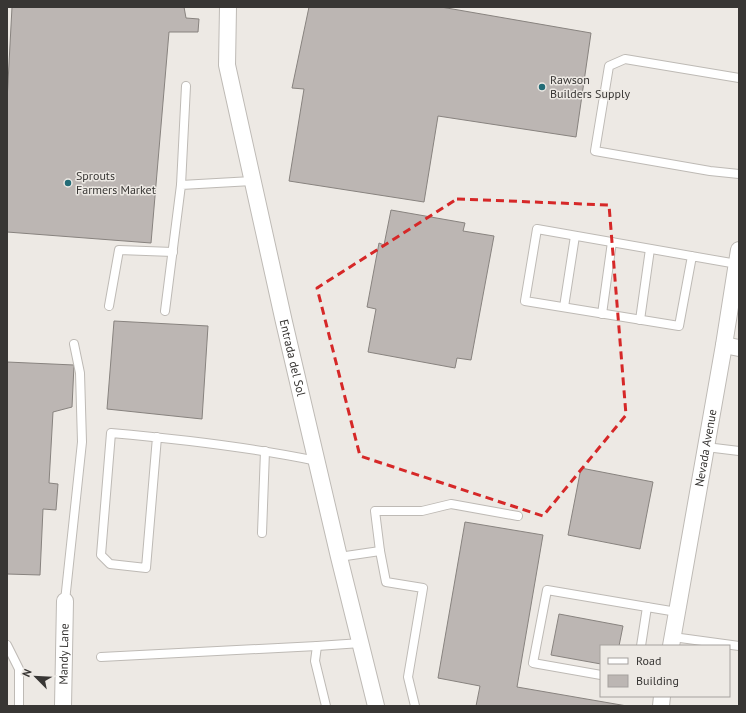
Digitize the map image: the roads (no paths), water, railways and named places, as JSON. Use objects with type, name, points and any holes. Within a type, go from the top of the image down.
[{"type":"street","name":"Entrada del Sol","points":[[228,7],[227,65],[284,322],[339,557],[376,706]]},
{"type":"street","name":"Nevada Avenue","points":[[672,642],[706,447],[731,347],[738,257]]},
{"type":"street","name":"Mandy Lane","points":[[64,706],[65,602]]},
{"type":"lane","points":[[739,78],[625,59],[609,66],[595,151],[710,171],[739,174]]},
{"type":"lane","points":[[165,311],[181,185],[186,86]]},
{"type":"lane","points":[[181,185],[252,181]]},
{"type":"lane","points":[[692,256],[679,326],[525,301],[537,229],[692,256],[738,257]]},
{"type":"lane","points":[[564,308],[575,236]]},
{"type":"lane","points":[[602,314],[612,242]]},
{"type":"lane","points":[[640,320],[650,249]]},
{"type":"lane","points":[[109,306],[119,250],[173,252]]},
{"type":"lane","points":[[65,602],[82,442],[80,373],[74,344]]},
{"type":"lane","points":[[158,437],[146,568],[110,564],[101,555],[111,432],[158,437],[266,451],[317,461]]},
{"type":"lane","points":[[706,447],[739,451]]},
{"type":"lane","points":[[262,533],[266,451]]},
{"type":"lane","points":[[415,706],[408,677],[423,588],[386,582],[375,511],[422,511],[451,504],[518,516]]},
{"type":"lane","points":[[339,557],[380,551]]},
{"type":"lane","points":[[600,675],[533,663],[548,590],[677,612]]},
{"type":"lane","points":[[641,645],[647,608]]},
{"type":"lane","points":[[672,642],[722,645]]},
{"type":"lane","points":[[101,657],[361,643]]},
{"type":"lane","points":[[7,644],[19,668],[19,706]]},
{"type":"lane","points":[[317,646],[315,661],[326,706]]},
{"type":"place","name":"Rawson Builders Supply","points":[[542,87]]},
{"type":"place","name":"Sprouts Farmers Market","points":[[68,183]]}]
